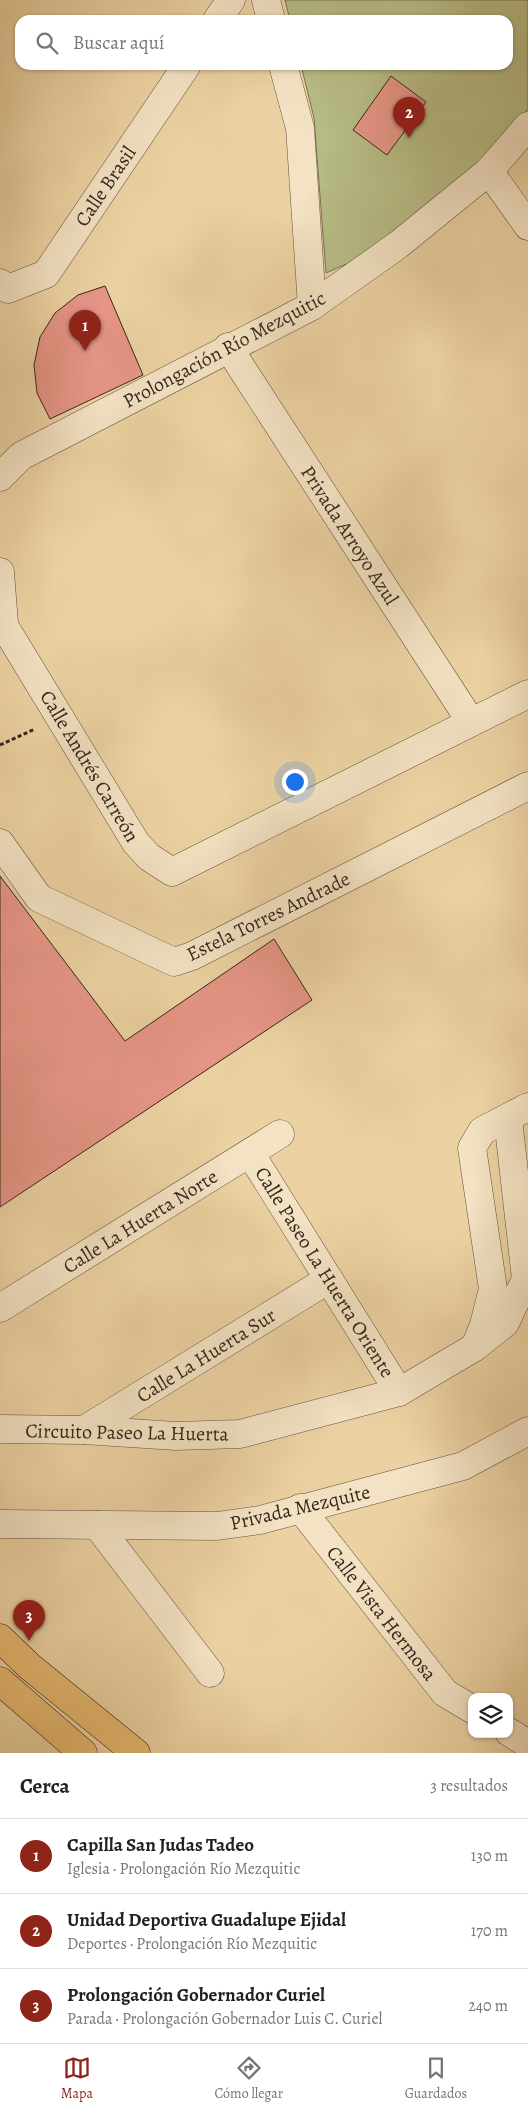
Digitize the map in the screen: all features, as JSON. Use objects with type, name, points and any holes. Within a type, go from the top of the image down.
[{"type":"main road","points":[[0,1638],[29,1666],[136,1753]]},
{"type":"main road","points":[[0,1681],[83,1753]]},
{"type":"street","points":[[220,15],[231,0]]},
{"type":"street","points":[[266,0],[270,15]]},
{"type":"street","name":"Calle Brasil","points":[[4,286],[46,274],[184,70]]},
{"type":"street","points":[[284,70],[300,128],[312,306]]},
{"type":"street","name":"Prolongación Río Mezquitic","points":[[0,477],[21,456],[228,347],[312,306],[398,245],[489,171],[528,126]]},
{"type":"street","points":[[489,171],[528,226]]},
{"type":"street","name":"Privada Arroyo Azul","points":[[228,347],[471,722]]},
{"type":"street","points":[[0,572],[2,621]]},
{"type":"street","name":"Calle Andrés Carreón","points":[[2,621],[136,844],[150,857],[172,872],[528,694]]},
{"type":"street","name":"Estela Torres Andrade","points":[[0,843],[39,898],[174,962],[192,956],[528,786]]},
{"type":"street","name":"Circuito Paseo La Huerta","points":[[0,1429],[84,1430],[176,1436],[240,1434],[399,1392],[475,1347],[505,1323],[526,1279],[518,1113],[482,1131],[472,1148],[493,1289],[484,1325],[475,1347]]},
{"type":"street","name":"Calle La Huerta Norte","points":[[0,1308],[280,1134]]},
{"type":"street","name":"Calle Paseo La Huerta Oriente","points":[[250,1153],[399,1392]]},
{"type":"street","name":"Calle La Huerta Sur","points":[[84,1430],[329,1279]]},
{"type":"street","name":"Privada Mezquite","points":[[0,1524],[217,1526],[260,1520],[463,1466],[528,1431]]},
{"type":"street","name":"Calle Vista Hermosa","points":[[300,1508],[445,1693],[468,1707]]},
{"type":"street","points":[[96,1525],[210,1673]]},
{"type":"street","points":[[513,1735],[528,1744]]},
{"type":"path","points":[[0,745],[35,729]]},
{"type":"green space","points":[[285,0],[528,0],[528,109],[486,158],[385,247],[326,273],[314,118],[302,70],[513,70],[513,15],[289,15]]},
{"type":"building","points":[[391,76],[426,102],[387,155],[353,130]]},
{"type":"building","points":[[105,286],[143,375],[50,419],[37,393],[34,365],[40,337],[55,313],[78,295]]},
{"type":"building","points":[[0,876],[125,1041],[274,939],[312,1000],[0,1207]]},
{"type":"place","name":"Unidad Deportiva Guadalupe Ejidal","points":[[409,138]]},
{"type":"place","name":"Capilla San Judas Tadeo","points":[[85,351]]},
{"type":"place","name":"Prolongación Gobernador Curiel","points":[[29,1641]]}]
